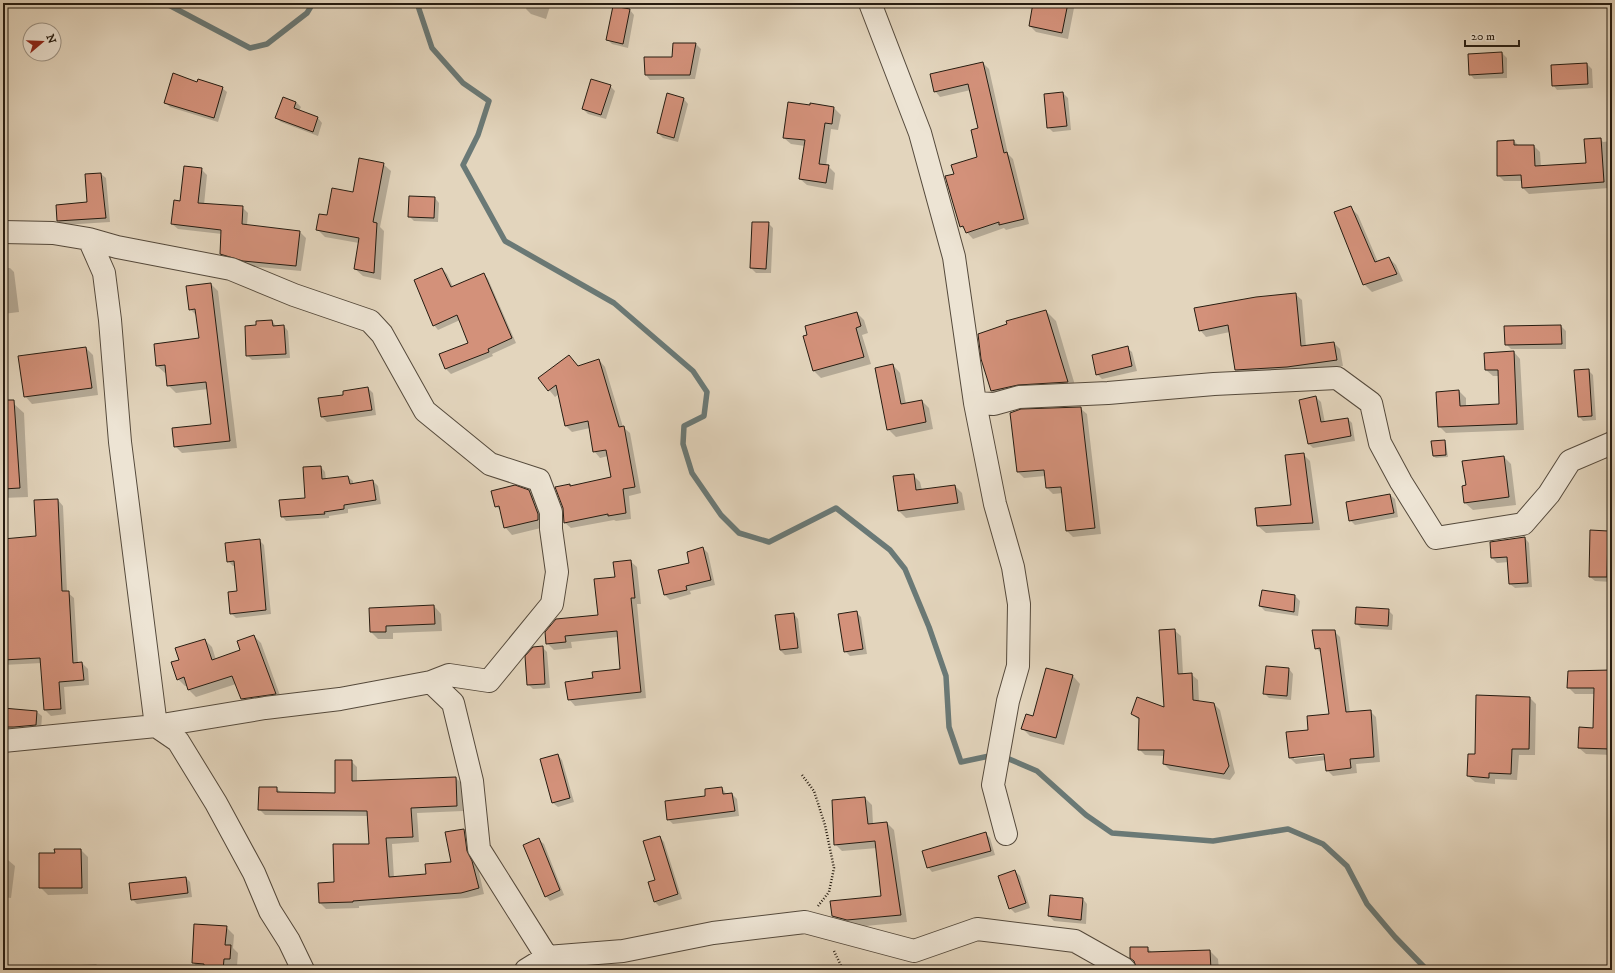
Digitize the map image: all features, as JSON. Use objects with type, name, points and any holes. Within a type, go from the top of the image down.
[{"type":"street","points":[[870,3],[920,133],[954,257],[974,403],[995,504],[1013,567],[1019,604],[1018,666],[1008,701],[993,785],[1006,834]]},
{"type":"street","points":[[3,232],[53,233],[231,269],[294,295],[370,321],[382,334],[425,411],[490,464],[539,480],[551,512],[551,529],[557,572],[552,604],[488,680],[449,675],[431,682],[340,699],[265,708],[156,726],[3,741]]},
{"type":"street","points":[[88,239],[104,273],[110,320],[120,442],[156,726]]},
{"type":"street","points":[[974,403],[994,404],[1019,397],[1108,393],[1214,384],[1337,378],[1371,403],[1380,443],[1401,482],[1436,538],[1523,524],[1549,494],[1570,461],[1612,443]]},
{"type":"street","points":[[431,682],[453,703],[472,781],[479,849],[547,957]]},
{"type":"street","points":[[156,726],[178,740],[216,803],[236,837],[254,873],[270,911],[289,941],[303,970]]},
{"type":"street","points":[[526,970],[547,957],[623,951],[713,933],[805,922],[914,951],[977,929],[1075,941],[1125,970]]},
{"type":"path","points":[[802,775],[814,791],[825,825],[834,868],[829,892],[805,922]]},
{"type":"building","points":[[1033,3],[1068,3],[1062,33],[1029,26]]},
{"type":"building","points":[[613,6],[630,9],[623,44],[606,40]]},
{"type":"building","points":[[673,43],[696,43],[690,75],[645,75],[644,57],[672,57]]},
{"type":"building","points":[[1502,52],[1503,73],[1469,75],[1468,54]]},
{"type":"building","points":[[983,62],[1004,153],[1007,152],[1024,219],[999,225],[999,222],[966,233],[963,226],[960,227],[945,176],[954,174],[951,165],[977,157],[971,130],[978,128],[968,84],[934,92],[930,74]]},
{"type":"building","points":[[1587,63],[1588,84],[1552,86],[1551,65]]},
{"type":"building","points":[[173,73],[197,82],[198,79],[223,87],[214,118],[164,103]]},
{"type":"building","points":[[591,79],[611,85],[601,115],[582,109]]},
{"type":"building","points":[[1063,92],[1067,126],[1047,128],[1044,94]]},
{"type":"building","points":[[667,93],[684,98],[674,138],[657,133]]},
{"type":"building","points":[[283,97],[296,102],[294,108],[318,117],[313,132],[275,118]]},
{"type":"building","points":[[788,102],[810,105],[810,103],[834,107],[832,124],[825,123],[819,164],[829,165],[826,183],[799,179],[805,140],[783,138]]},
{"type":"building","points":[[1601,138],[1604,182],[1522,188],[1521,175],[1497,176],[1497,141],[1514,140],[1514,145],[1534,145],[1535,166],[1586,163],[1584,139]]},
{"type":"building","points":[[359,158],[384,163],[373,222],[377,223],[374,273],[354,269],[359,238],[316,230],[319,214],[327,215],[332,188],[353,192]]},
{"type":"building","points":[[184,166],[202,168],[198,203],[243,206],[242,224],[300,231],[296,266],[243,261],[220,254],[221,230],[171,224],[174,200],[180,201]]},
{"type":"building","points":[[101,173],[106,218],[57,221],[56,205],[87,202],[85,174]]},
{"type":"building","points":[[409,196],[435,197],[434,218],[408,217]]},
{"type":"building","points":[[1351,206],[1375,262],[1389,257],[1397,274],[1363,285],[1334,212]]},
{"type":"building","points":[[752,222],[769,222],[766,269],[750,268]]},
{"type":"building","points":[[442,268],[451,287],[484,273],[512,338],[488,349],[489,352],[445,369],[439,354],[468,343],[457,315],[433,326],[414,280]]},
{"type":"building","points":[[211,283],[230,441],[174,447],[172,428],[211,424],[206,382],[167,386],[165,365],[156,366],[154,344],[199,338],[195,309],[189,310],[186,286]]},
{"type":"building","points":[[1296,293],[1301,346],[1334,342],[1337,360],[1287,367],[1235,370],[1228,325],[1199,331],[1194,308],[1256,297]]},
{"type":"building","points":[[1046,310],[1068,382],[1018,385],[991,391],[981,359],[978,334],[1007,324],[1006,321]]},
{"type":"building","points":[[857,312],[861,326],[856,328],[864,357],[813,371],[803,336],[807,335],[805,326]]},
{"type":"building","points":[[272,320],[273,326],[284,325],[286,354],[246,356],[245,326],[256,325],[256,321]]},
{"type":"building","points":[[1561,325],[1562,344],[1505,345],[1504,326]]},
{"type":"building","points":[[1128,346],[1132,366],[1096,375],[1092,355]]},
{"type":"building","points":[[86,347],[92,388],[24,397],[18,356]]},
{"type":"building","points":[[1514,351],[1517,424],[1438,427],[1436,392],[1459,390],[1460,406],[1499,404],[1498,370],[1485,370],[1484,353]]},
{"type":"building","points":[[569,355],[578,366],[599,359],[619,427],[624,426],[635,487],[623,489],[626,513],[608,516],[608,514],[564,523],[563,508],[555,487],[570,484],[570,486],[611,477],[606,450],[593,452],[588,421],[565,426],[556,385],[548,391],[538,378]]},
{"type":"building","points":[[893,364],[901,404],[922,400],[926,422],[887,430],[875,368]]},
{"type":"building","points":[[1589,369],[1592,416],[1578,417],[1574,370]]},
{"type":"building","points":[[368,387],[372,410],[321,417],[318,398],[343,395],[343,391]]},
{"type":"building","points":[[1316,396],[1321,422],[1348,418],[1351,436],[1308,444],[1299,400]]},
{"type":"building","points":[[3,400],[14,400],[20,488],[3,489]]},
{"type":"building","points":[[1081,407],[1095,528],[1066,531],[1061,487],[1046,488],[1044,470],[1017,472],[1010,413],[1021,409]]},
{"type":"building","points":[[1445,440],[1446,455],[1433,456],[1431,441]]},
{"type":"building","points":[[1304,453],[1313,523],[1257,526],[1255,508],[1291,505],[1285,455]]},
{"type":"building","points":[[1504,456],[1509,497],[1464,503],[1462,486],[1466,485],[1462,461]]},
{"type":"building","points":[[321,466],[322,479],[348,476],[350,484],[373,480],[376,500],[344,505],[344,509],[324,512],[325,514],[281,517],[279,500],[305,498],[303,467]]},
{"type":"building","points":[[914,474],[916,490],[955,485],[958,503],[898,511],[893,476]]},
{"type":"building","points":[[515,485],[529,490],[538,514],[538,520],[504,528],[499,506],[495,507],[491,491]]},
{"type":"building","points":[[1390,494],[1394,513],[1349,521],[1346,502]]},
{"type":"building","points":[[58,499],[62,591],[69,591],[73,663],[82,662],[84,680],[59,682],[61,709],[44,710],[40,658],[3,660],[3,539],[36,536],[34,500]]},
{"type":"building","points":[[1590,530],[1608,531],[1607,577],[1589,577]]},
{"type":"building","points":[[1525,537],[1528,583],[1509,584],[1507,557],[1491,558],[1490,542]]},
{"type":"building","points":[[260,539],[266,610],[230,614],[228,592],[237,591],[234,561],[227,562],[225,543]]},
{"type":"building","points":[[703,547],[711,580],[686,586],[687,590],[664,595],[658,570],[689,563],[687,552]]},
{"type":"building","points":[[631,560],[635,598],[631,598],[641,692],[568,700],[565,682],[593,678],[592,672],[620,669],[617,631],[565,636],[566,642],[546,644],[545,632],[556,619],[598,615],[594,579],[615,577],[613,562]]},
{"type":"building","points":[[1262,590],[1295,595],[1294,612],[1259,606]]},
{"type":"building","points":[[434,605],[435,624],[386,626],[386,632],[370,632],[369,608]]},
{"type":"building","points":[[1356,607],[1389,609],[1388,626],[1355,624]]},
{"type":"building","points":[[857,611],[863,649],[844,652],[838,614]]},
{"type":"building","points":[[794,613],[798,648],[780,650],[775,615]]},
{"type":"building","points":[[1175,629],[1178,674],[1192,673],[1193,700],[1214,703],[1229,766],[1224,774],[1163,764],[1164,750],[1138,750],[1139,718],[1131,714],[1137,697],[1164,707],[1159,630]]},
{"type":"building","points":[[1312,630],[1335,630],[1346,712],[1371,710],[1374,757],[1350,759],[1351,768],[1326,771],[1324,754],[1289,758],[1286,732],[1308,730],[1307,716],[1329,714],[1320,648],[1315,649]]},
{"type":"building","points":[[254,635],[276,694],[241,699],[232,676],[188,690],[184,677],[177,680],[171,662],[179,660],[175,648],[205,639],[212,660],[240,650],[237,641]]},
{"type":"building","points":[[543,646],[545,684],[527,685],[525,656],[533,647]]},
{"type":"building","points":[[1266,666],[1289,668],[1287,696],[1263,694]]},
{"type":"building","points":[[1046,668],[1073,675],[1056,738],[1021,729],[1026,714],[1033,716]]},
{"type":"building","points":[[1611,670],[1610,749],[1578,748],[1579,727],[1593,728],[1594,688],[1567,688],[1568,671]]},
{"type":"building","points":[[1476,695],[1530,697],[1529,749],[1512,749],[1511,774],[1489,773],[1489,778],[1467,776],[1468,754],[1475,754]]},
{"type":"building","points":[[3,708],[37,711],[36,725],[3,727]]},
{"type":"building","points":[[558,754],[570,798],[552,803],[540,759]]},
{"type":"building","points":[[335,760],[352,760],[352,781],[456,777],[457,806],[411,808],[413,837],[386,838],[389,877],[426,874],[425,864],[451,862],[445,832],[464,829],[467,851],[472,861],[479,888],[461,893],[353,902],[319,903],[318,883],[334,882],[333,844],[369,844],[367,811],[258,810],[259,787],[277,787],[277,792],[335,793]]},
{"type":"building","points":[[722,787],[723,794],[732,793],[735,811],[667,820],[665,801],[705,796],[705,789]]},
{"type":"building","points":[[865,797],[868,824],[887,822],[901,915],[847,920],[832,916],[830,901],[881,896],[875,841],[834,845],[832,800]]},
{"type":"building","points":[[986,832],[991,851],[927,868],[922,851]]},
{"type":"building","points":[[660,836],[678,894],[654,902],[648,882],[655,880],[643,841]]},
{"type":"building","points":[[539,838],[560,890],[545,897],[523,845]]},
{"type":"building","points":[[54,849],[81,849],[82,888],[39,888],[39,853],[55,853]]},
{"type":"building","points":[[1015,870],[1026,903],[1009,909],[998,876]]},
{"type":"building","points":[[186,877],[188,893],[131,900],[129,883]]},
{"type":"building","points":[[1050,895],[1083,898],[1081,920],[1048,916]]},
{"type":"building","points":[[194,924],[227,926],[225,945],[231,945],[230,959],[224,959],[223,970],[204,968],[204,964],[192,963]]},
{"type":"building","points":[[1130,947],[1148,947],[1148,952],[1210,950],[1211,970],[1137,970],[1134,961],[1130,958]]},
{"type":"waterway","points":[[165,3],[250,48],[267,44],[307,13],[313,3]]},
{"type":"waterway","points":[[417,3],[432,48],[463,83],[489,101],[478,135],[463,165],[505,241],[614,303],[693,371],[707,392],[704,416],[684,426],[683,444],[692,473],[721,515],[739,533],[769,542],[836,508],[890,550],[905,569],[929,627],[946,676],[949,727],[961,762],[994,755]]},
{"type":"waterway","points":[[1002,756],[1037,771],[1086,815],[1112,833],[1213,841],[1288,829],[1323,844],[1347,866],[1367,904],[1395,937],[1427,970]]}]
